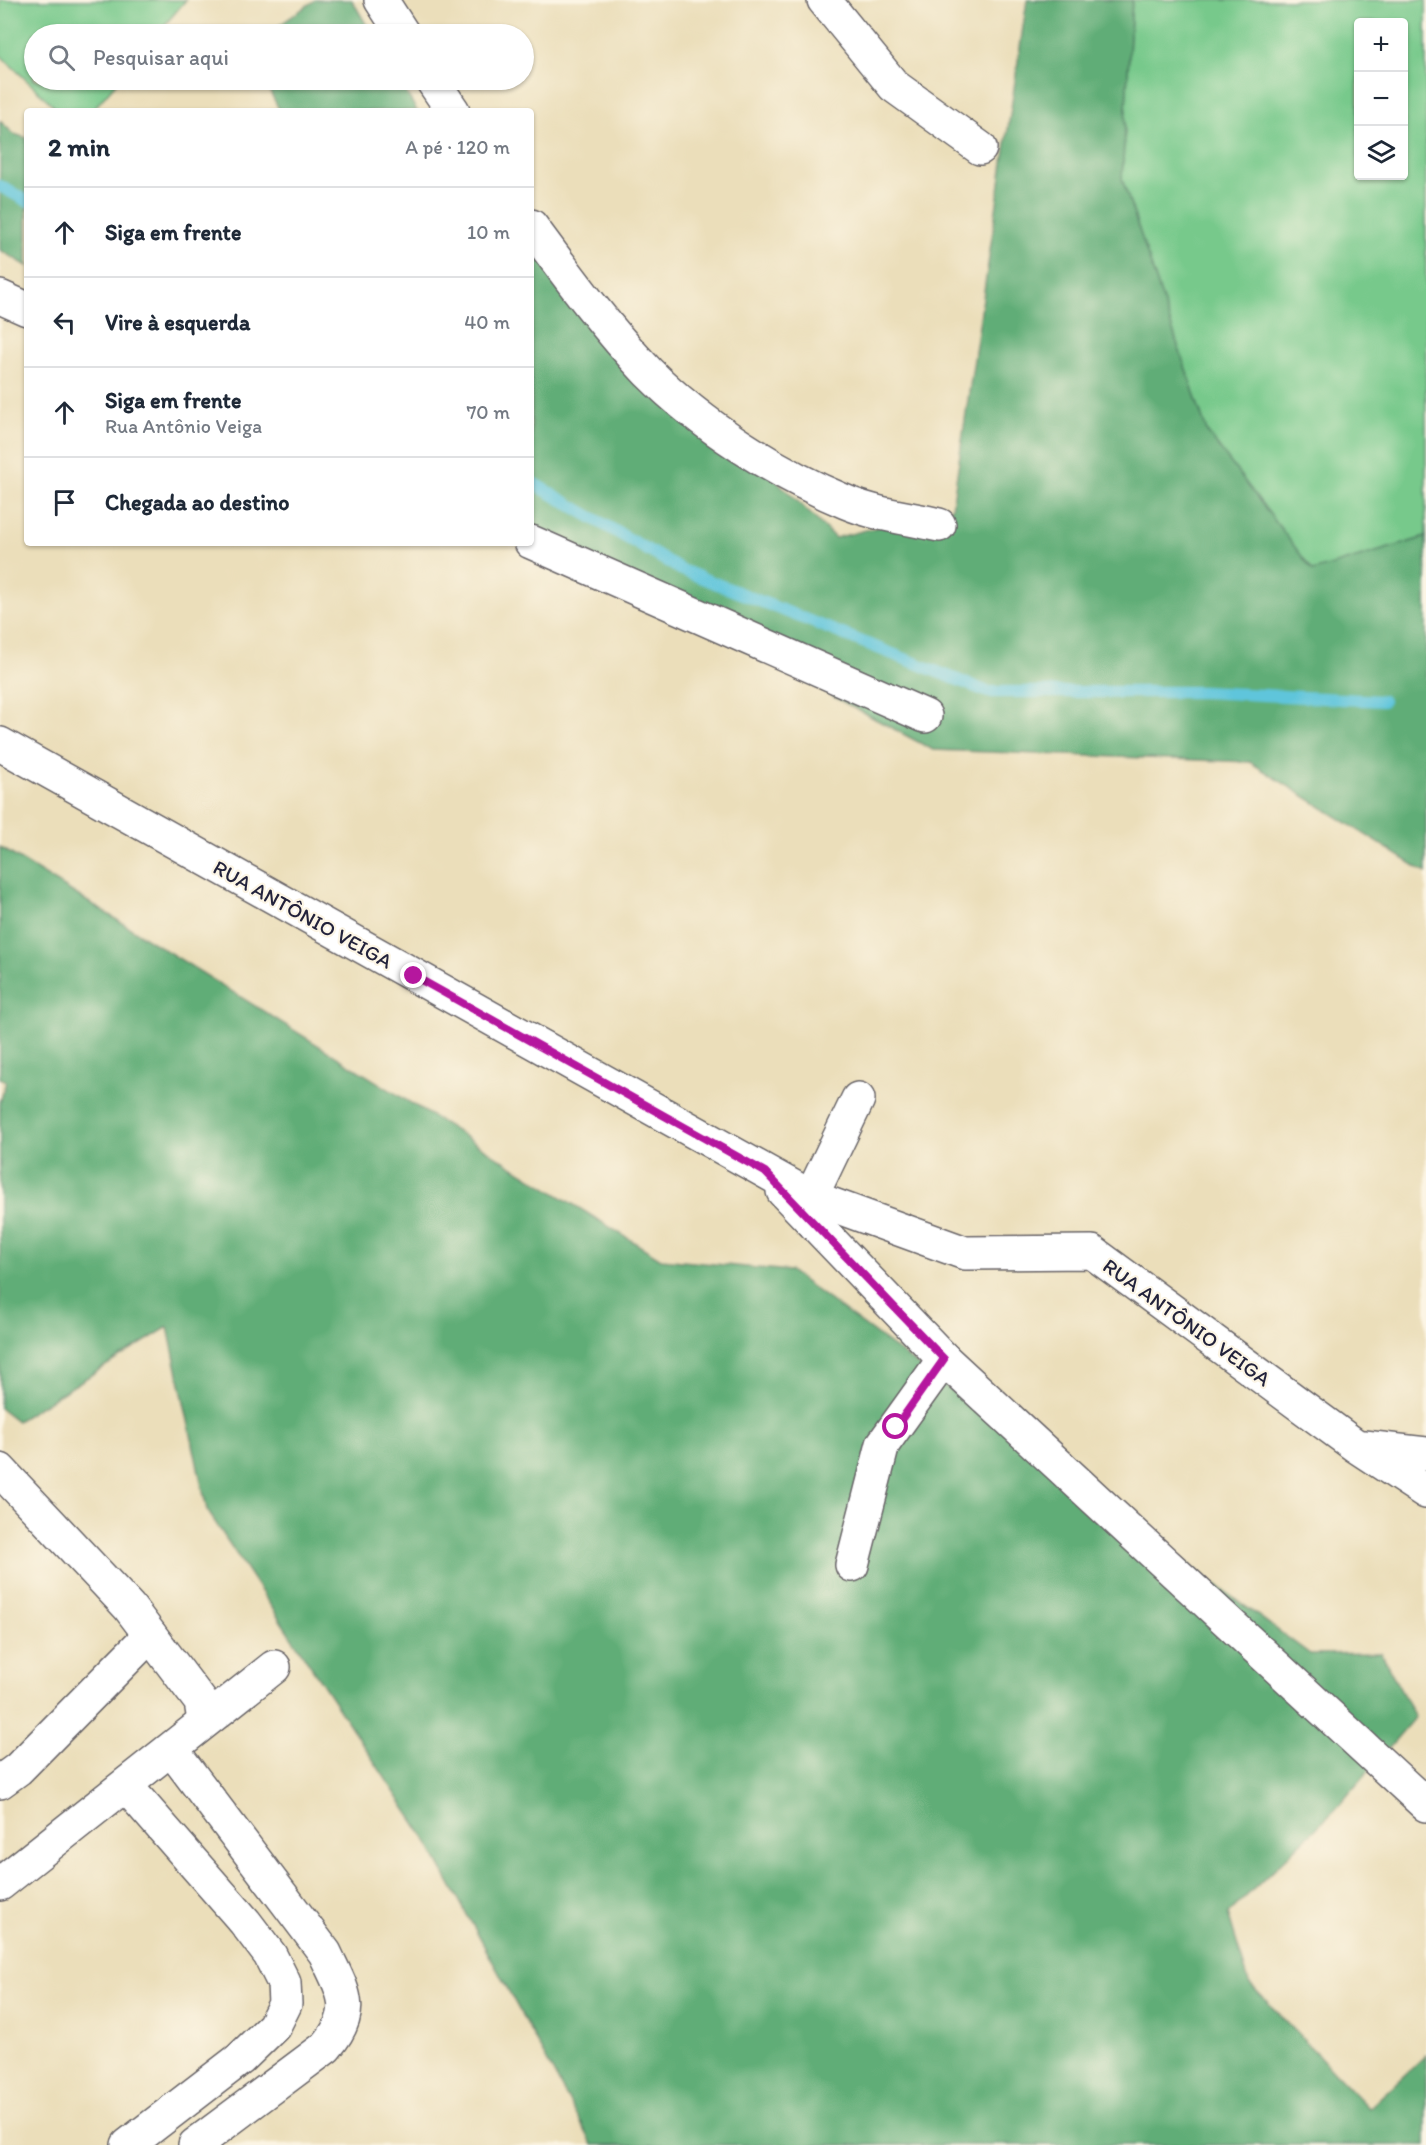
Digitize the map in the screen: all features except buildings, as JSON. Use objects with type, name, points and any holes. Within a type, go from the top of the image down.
[{"type":"street","points":[[381,0],[397,24]]},
{"type":"street","points":[[824,0],[894,86],[980,148]]},
{"type":"street","points":[[439,90],[451,108]]},
{"type":"street","points":[[534,230],[575,286],[649,372],[709,423],[775,469],[848,503],[939,525]]},
{"type":"street","points":[[0,297],[24,308]]},
{"type":"street","points":[[534,543],[925,716]]},
{"type":"street","name":"RUA ANTÔNIO VEIGA","points":[[0,744],[811,1197],[965,1253],[1092,1252],[1356,1446],[1426,1492]]},
{"type":"street","points":[[811,1197],[858,1099]]},
{"type":"street","points":[[765,1172],[944,1359],[1426,1805]]},
{"type":"street","points":[[852,1565],[883,1444],[944,1359]]},
{"type":"street","points":[[1356,1446],[1426,1454]]},
{"type":"street","points":[[0,1470],[129,1608],[201,1702],[204,1721]]},
{"type":"street","points":[[0,1782],[18,1768],[150,1635]]},
{"type":"street","points":[[0,1884],[274,1667]]},
{"type":"street","points":[[172,1750],[325,1953],[339,1983],[346,2007],[340,2030],[326,2047],[195,2145]]},
{"type":"street","points":[[126,1786],[245,1922],[270,1955],[284,1983],[285,2004],[274,2026],[240,2059],[128,2145]]},
{"type":"green space","points":[[0,0],[186,0],[166,24],[24,24],[24,78],[0,55]]},
{"type":"green space","points":[[315,0],[352,0],[366,24],[281,24]]},
{"type":"green space","points":[[1027,0],[1132,0],[1122,179],[1207,432],[1313,571],[1426,537],[1426,873],[1250,762],[933,750],[534,537],[534,242],[835,538],[952,508]]},
{"type":"green space","points":[[1132,0],[1426,0],[1426,537],[1313,571],[1207,432],[1122,179]]},
{"type":"green space","points":[[37,90],[110,90],[95,108],[56,108]]},
{"type":"green space","points":[[269,90],[405,90],[415,108],[278,108]]},
{"type":"green space","points":[[0,121],[14,134],[24,137],[24,264],[0,250]]},
{"type":"green space","points":[[0,847],[661,1259],[790,1271],[1310,1654],[1381,1653],[1415,1717],[1335,1810],[1228,1914],[1249,1983],[1369,2108],[1426,2055],[1426,2145],[593,2145],[425,1838],[207,1510],[168,1327],[17,1421],[0,1408],[0,1103],[6,1081],[0,1078]]},
{"type":"waterway","points":[[0,186],[24,199]]},
{"type":"waterway","points":[[534,484],[682,570],[988,692],[1203,692],[1383,701]]},
{"type":"route","points":[[414,976],[765,1172],[944,1359],[896,1427]]}]
